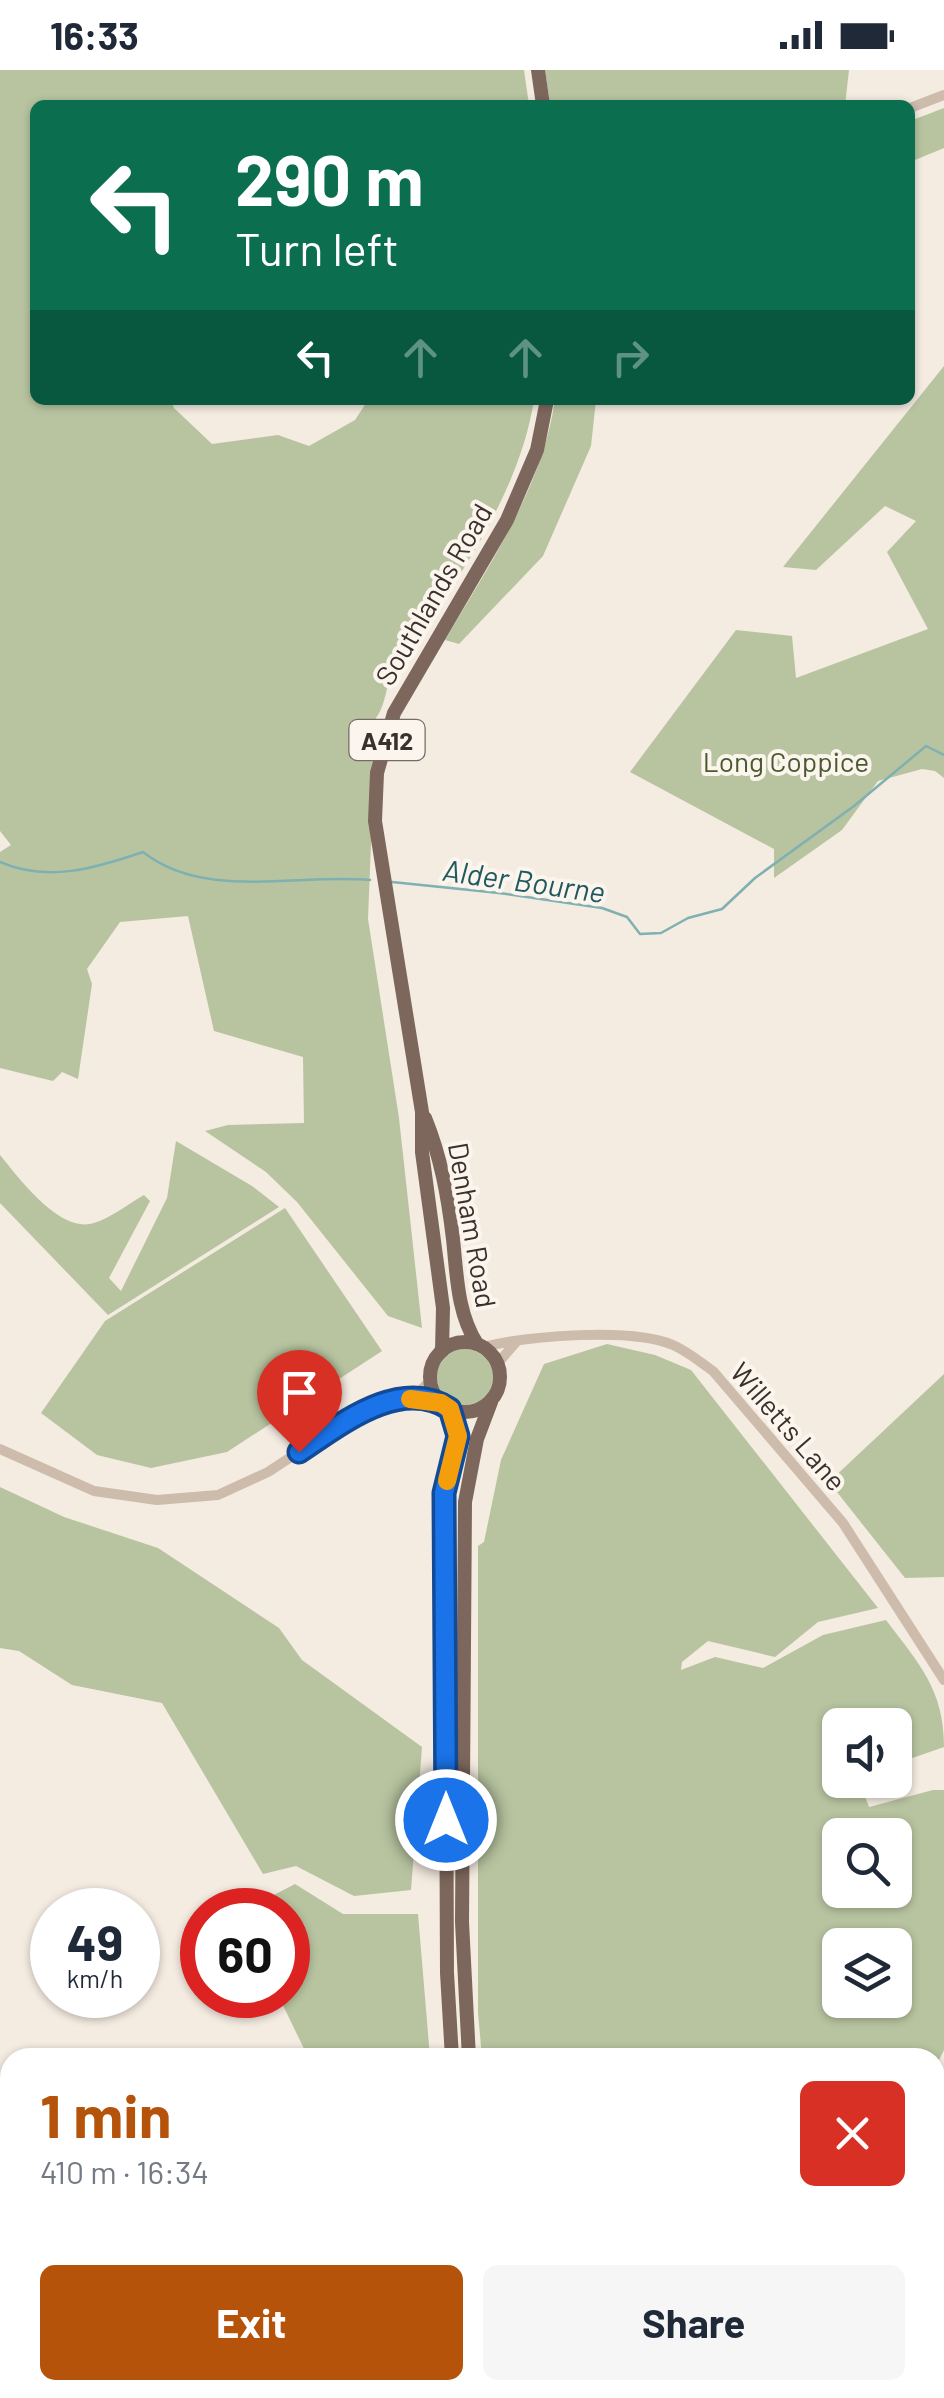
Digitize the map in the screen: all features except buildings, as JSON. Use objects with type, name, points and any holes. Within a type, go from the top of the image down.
[{"type":"main road","points":[[538,70],[542,100]]},
{"type":"main road","name":"Southlands Road","points":[[422,1112],[375,821],[378,773],[394,713],[506,520],[537,450],[546,405]]},
{"type":"main road","name":"Denham Road","points":[[422,1112],[440,1163],[462,1314],[480,1345]]},
{"type":"main road","name":"Denham Road","points":[[422,1112],[422,1152],[443,1308],[442,1351]]},
{"type":"main road","points":[[451,2048],[447,1973],[444,1493],[458,1436],[430,1381],[442,1351],[459,1342],[480,1345],[498,1363],[500,1383],[477,1439],[465,1502],[462,1922],[469,2048]]},
{"type":"main road","points":[[446,1406],[472,1412],[490,1402]]},
{"type":"street","points":[[915,106],[944,96]]},
{"type":"street","name":"Willetts Lane","points":[[480,1345],[616,1336],[655,1339],[689,1354],[713,1371],[842,1523],[944,1680]]},
{"type":"street","points":[[498,1363],[518,1340]]},
{"type":"street","points":[[0,1449],[94,1491],[157,1500],[218,1495],[268,1472],[360,1412],[406,1398],[430,1381]]},
{"type":"street","points":[[406,1398],[446,1406]]},
{"type":"green space","points":[[0,70],[524,70],[528,100],[30,100],[30,405],[173,405],[212,444],[278,435],[309,446],[355,420],[365,405],[533,405],[518,460],[492,518],[443,600],[394,669],[376,718],[368,919],[399,1118],[422,1328],[388,1316],[297,1202],[266,1172],[205,1131],[228,1125],[304,1123],[303,1057],[214,1031],[188,916],[120,922],[87,969],[92,984],[78,1079],[62,1072],[53,1081],[0,1068],[0,852],[11,845],[0,831]]},
{"type":"green space","points":[[545,70],[849,70],[846,100],[549,100]]},
{"type":"green space","points":[[944,108],[944,148],[915,160],[915,119]]},
{"type":"green space","name":"Long Coppice","points":[[944,366],[944,778],[935,771],[922,769],[878,781],[842,830],[774,878],[774,849],[630,772],[736,630],[792,636],[796,678],[928,629],[887,552],[916,521],[885,506],[816,570],[783,567]]},
{"type":"green space","points":[[554,405],[595,405],[591,446],[543,556],[459,644],[445,640],[512,525],[548,433]]},
{"type":"green space","points":[[176,1141],[252,1186],[279,1207],[108,1315],[0,1203],[0,1155],[41,1202],[81,1224],[94,1223],[144,1195],[150,1201],[109,1278],[121,1291],[167,1198]]},
{"type":"green space","points":[[285,1208],[382,1351],[227,1452],[151,1468],[97,1455],[41,1413],[105,1321]]},
{"type":"green space","points":[[607,1344],[655,1355],[691,1370],[878,1608],[818,1622],[775,1657],[708,1641],[682,1662],[681,1670],[715,1657],[763,1668],[823,1635],[886,1620],[927,1678],[940,1709],[944,1747],[912,1758],[912,1708],[822,1708],[822,1798],[866,1798],[869,1807],[944,1790],[944,2048],[481,2048],[478,1546],[484,1542],[501,1460],[544,1364]]},
{"type":"green space","points":[[465,1349],[485,1357],[493,1377],[485,1397],[465,1405],[445,1397],[437,1377],[445,1357]]},
{"type":"green space","points":[[944,1374],[944,1577],[905,1578],[829,1482]]},
{"type":"green space","points":[[0,1487],[64,1517],[158,1548],[279,1628],[302,1660],[422,1747],[411,1890],[354,1896],[296,1866],[263,1874],[162,1703],[72,1685],[19,1651],[0,1648]]},
{"type":"green space","points":[[310,1893],[343,1914],[418,1914],[429,2048],[304,2048],[289,2018],[310,2018]]},
{"type":"waterway","name":"Alder Bourne","points":[[392,882],[602,908],[627,917],[640,934],[661,933],[688,918],[722,909],[755,878],[854,806],[926,746],[944,755]]},
{"type":"waterway","name":"Alder Bourne","points":[[0,862],[36,872],[72,871],[143,852],[168,867],[223,881],[370,880]]},
{"type":"slow traffic","points":[[410,1399],[441,1403],[450,1409],[458,1436],[447,1481]]},
{"type":"route","points":[[299,1452],[360,1412],[384,1402],[406,1398],[441,1403],[450,1409],[456,1423],[458,1436],[444,1493],[446,1820]]}]
